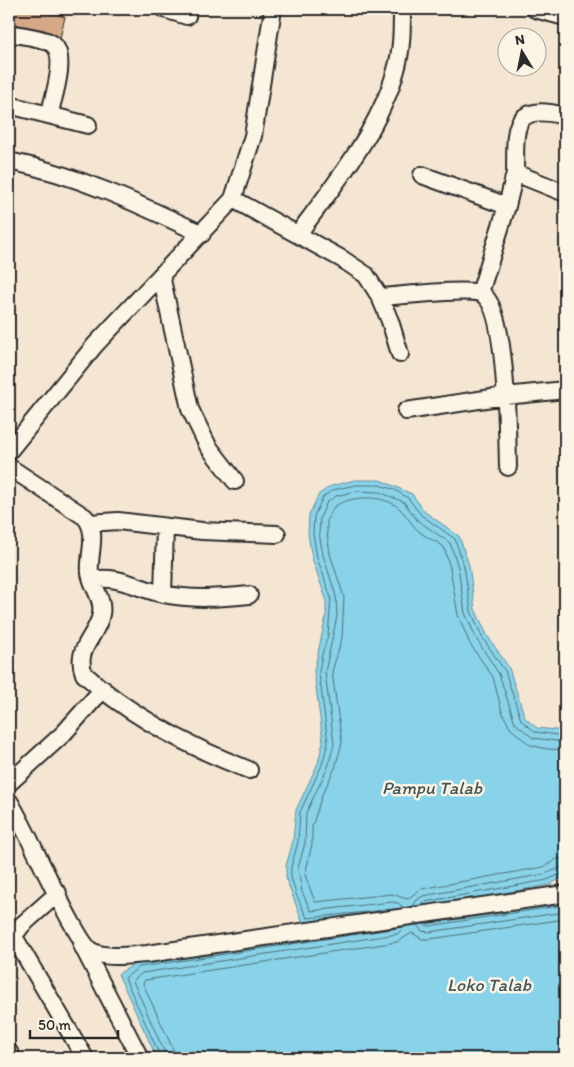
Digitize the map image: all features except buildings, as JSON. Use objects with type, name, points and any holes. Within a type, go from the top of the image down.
[{"type":"street","points":[[164,9],[187,16]]},
{"type":"street","points":[[9,451],[95,346],[233,199],[253,136],[273,9]]},
{"type":"street","points":[[298,234],[346,168],[387,95],[397,69],[402,42],[402,9]]},
{"type":"street","points":[[535,9],[565,17]]},
{"type":"street","points":[[9,33],[51,43],[58,48],[60,57],[59,68],[49,115]]},
{"type":"street","points":[[9,105],[88,125]]},
{"type":"street","points":[[480,293],[515,174],[516,127],[523,118],[533,112],[565,116]]},
{"type":"street","points":[[9,161],[74,177],[112,192],[202,234]]},
{"type":"street","points":[[515,174],[565,193]]},
{"type":"street","points":[[422,175],[507,206]]},
{"type":"street","points":[[233,199],[342,259],[366,276],[380,297],[390,320],[400,354]]},
{"type":"street","points":[[161,275],[190,409],[208,446],[235,481]]},
{"type":"street","points":[[380,297],[465,292],[480,293],[489,299],[497,319],[503,359],[508,468]]},
{"type":"street","points":[[406,411],[504,396],[565,390]]},
{"type":"street","points":[[9,467],[85,517],[90,523],[92,530],[90,571],[101,601],[102,612],[81,655],[80,665],[84,674],[103,689],[174,736],[209,754],[249,770]]},
{"type":"street","points":[[90,523],[118,521],[165,528],[277,534]]},
{"type":"street","points":[[162,594],[165,528]]},
{"type":"street","points":[[92,580],[110,578],[162,594],[214,598],[249,595]]},
{"type":"street","points":[[9,783],[63,734],[103,689]]},
{"type":"street","points":[[9,801],[58,893],[78,937],[140,1058]]},
{"type":"street","points":[[58,893],[11,939],[85,1058]]},
{"type":"street","points":[[78,937],[86,948],[93,952],[119,956],[147,954],[565,894]]},
{"type":"street","points":[[9,1052],[12,1058]]},
{"type":"water","points":[[355,480],[380,480],[412,494],[425,512],[459,536],[469,565],[475,609],[487,635],[509,668],[525,718],[537,728],[565,731],[565,876],[549,885],[425,907],[565,900],[565,1058],[157,1058],[118,974],[138,962],[303,924],[286,878],[286,866],[293,841],[296,810],[318,763],[323,742],[314,671],[326,616],[326,599],[312,558],[308,534],[309,515],[319,494],[331,486]]},
{"type":"water label","name":"Pampu Talab","points":[[432,788]]},
{"type":"water label","name":"Loko Talab","points":[[489,985]]}]
